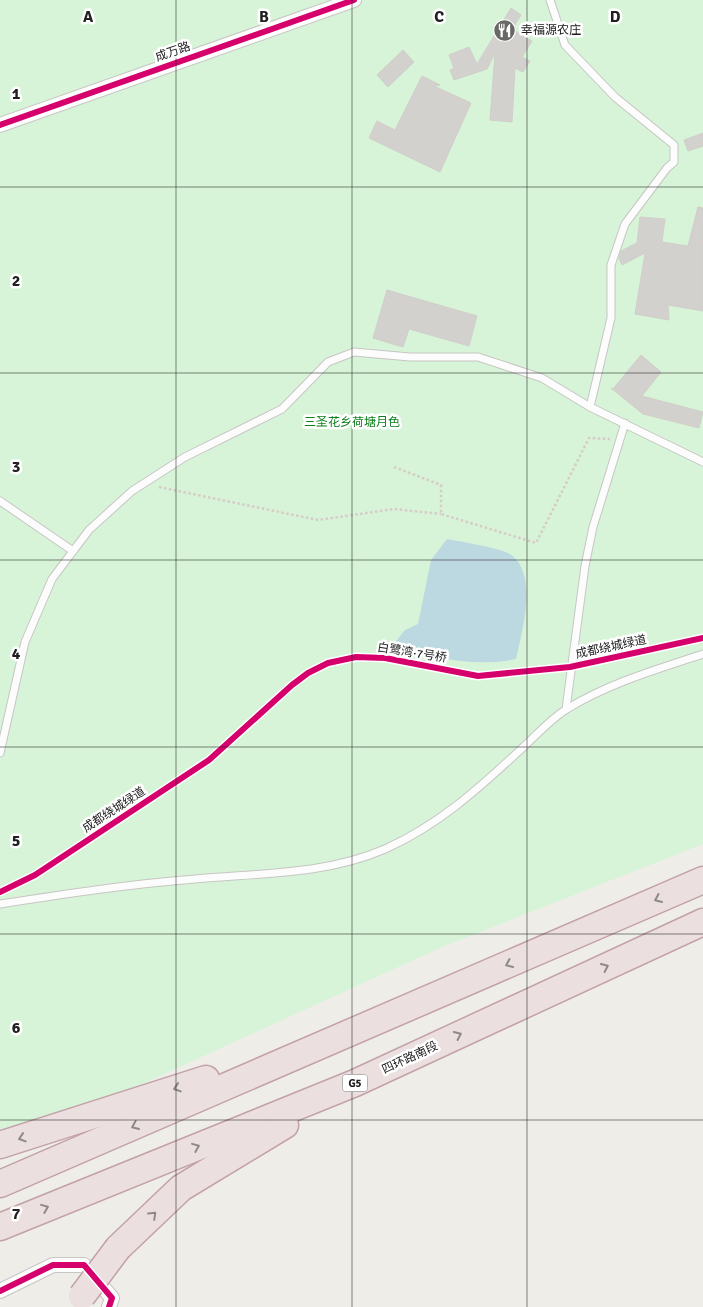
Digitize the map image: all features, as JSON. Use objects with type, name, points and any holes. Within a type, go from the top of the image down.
[{"type":"highway","points":[[0,1184],[703,880]]},
{"type":"highway","name":"四环路南段","points":[[0,1227],[355,1083],[703,922]]},
{"type":"highway","points":[[0,1145],[357,1031]]},
{"type":"highway","points":[[80,1301],[118,1248],[181,1188],[355,1083]]},
{"type":"street","name":"成万路","points":[[0,125],[354,0]]},
{"type":"street","points":[[0,1291],[53,1265],[84,1265],[112,1298],[108,1307]]},
{"type":"lane","points":[[550,0],[565,45],[615,97],[674,145],[674,162],[667,168],[625,224],[611,265],[611,318],[590,407]]},
{"type":"lane","points":[[0,753],[25,642],[52,579],[89,530],[143,484],[185,456],[282,409],[328,362],[354,352],[410,357],[478,357],[542,378],[590,407],[703,462]]},
{"type":"lane","points":[[566,709],[585,566],[593,527],[625,423]]},
{"type":"lane","points":[[0,501],[73,551]]},
{"type":"lane","points":[[0,904],[196,878],[274,875],[333,865],[384,850],[437,822],[566,709],[629,679],[703,654]]},
{"type":"path","points":[[143,484],[318,520],[394,509],[441,514],[536,543],[589,438],[620,439]]},
{"type":"path","points":[[394,467],[441,485],[441,514]]},
{"type":"green space","name":"三圣花乡荷塘月色","points":[[0,0],[703,0],[703,844],[442,947],[0,1149]]},
{"type":"water","points":[[447,539],[502,551],[508,553],[518,562],[524,573],[526,602],[525,618],[516,659],[469,662],[422,654],[392,646],[405,630],[418,624],[431,560]]},
{"type":"building","points":[[511,8],[521,15],[512,29],[532,41],[522,57],[530,61],[523,72],[515,68],[512,122],[490,120],[495,53],[487,69],[454,80],[450,70],[454,68],[449,55],[469,47],[477,64]]},
{"type":"building","points":[[403,50],[414,62],[388,87],[377,75]]},
{"type":"building","points":[[422,76],[440,85],[434,86],[471,103],[440,172],[369,138],[377,121],[395,130]]},
{"type":"building","points":[[703,133],[703,146],[688,151],[684,140]]},
{"type":"building","points":[[698,207],[703,208],[703,311],[668,305],[669,320],[635,314],[645,253],[622,265],[619,259],[621,251],[637,243],[640,217],[665,219],[662,242],[688,246]]},
{"type":"building","points":[[387,290],[477,316],[469,346],[409,329],[403,347],[373,338]]},
{"type":"building","points":[[641,355],[661,372],[642,396],[703,412],[699,428],[643,414],[611,388],[613,389]]},
{"type":"cycle path","points":[[0,125],[354,0]]},
{"type":"cycle path","name":"成都绕城绿道","points":[[0,892],[35,875],[209,760],[292,685],[308,673],[328,663],[356,657],[385,658],[478,676],[570,667],[703,638]]},
{"type":"cycle path","points":[[0,1291],[53,1265],[84,1265],[112,1298],[109,1307]]},
{"type":"place","name":"幸福源农庄","points":[[505,30]]}]
